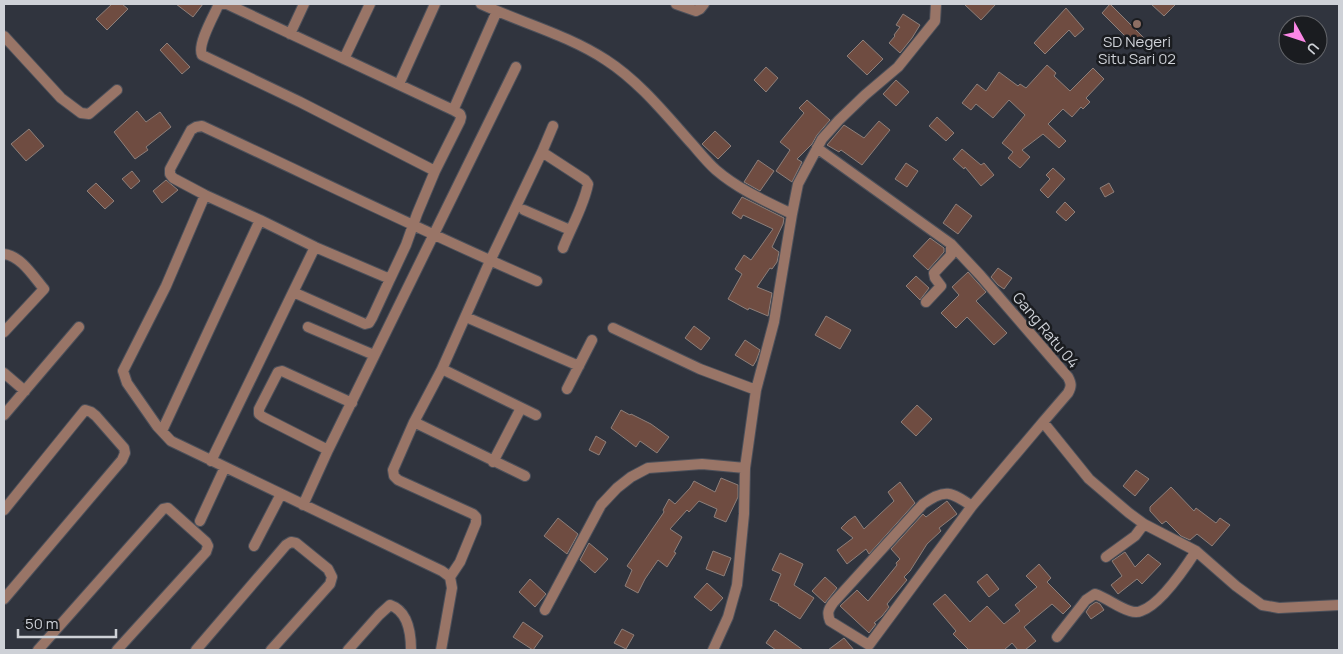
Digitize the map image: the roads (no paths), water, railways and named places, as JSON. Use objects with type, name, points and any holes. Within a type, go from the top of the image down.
[{"type":"street","points":[[293,292],[365,324],[369,323],[406,245],[435,171],[461,117],[460,114],[453,110],[290,34],[237,6],[222,4],[218,6],[203,38],[200,50],[202,55],[300,102],[435,171]]},
{"type":"street","points":[[290,34],[304,4]]},
{"type":"street","points":[[344,59],[370,4]]},
{"type":"street","points":[[399,84],[435,4]]},
{"type":"street","points":[[481,4],[571,41],[606,60],[640,88],[715,169],[735,185],[792,214]]},
{"type":"street","points":[[676,4],[696,11],[704,4]]},
{"type":"street","points":[[713,650],[728,618],[737,585],[744,514],[745,468],[756,390],[774,322],[798,184],[822,139],[865,95],[898,67],[935,21],[936,4]]},
{"type":"street","points":[[453,110],[497,11]]},
{"type":"street","points":[[4,36],[60,98],[81,113],[89,114],[117,90]]},
{"type":"street","points":[[304,505],[328,450],[516,67]]},
{"type":"street","points":[[390,279],[315,247],[172,178],[170,169],[191,130],[202,126],[490,261],[537,281]]},
{"type":"street","points":[[450,577],[460,562],[476,523],[476,517],[398,480],[394,476],[393,470],[414,422],[442,369],[553,126]]},
{"type":"street","name":"Gang Ratu 04","points":[[817,148],[951,244],[1068,377],[1071,388],[1043,422]]},
{"type":"street","points":[[542,152],[585,180],[588,184],[583,201],[563,248]]},
{"type":"street","points":[[204,195],[166,286],[123,371],[127,383],[157,426],[171,441],[442,571],[450,577],[452,588],[441,650]]},
{"type":"street","points":[[524,210],[570,230]]},
{"type":"street","points":[[162,431],[260,220]]},
{"type":"street","points":[[926,302],[941,286],[934,273],[951,255],[951,244]]},
{"type":"street","points":[[211,461],[315,247]]},
{"type":"street","points":[[4,254],[10,254],[22,264],[44,289],[4,332]]},
{"type":"street","points":[[466,317],[579,366]]},
{"type":"street","points":[[308,326],[374,355]]},
{"type":"street","points":[[4,415],[78,327]]},
{"type":"street","points":[[613,328],[700,368],[756,390]]},
{"type":"street","points":[[568,389],[592,340]]},
{"type":"street","points":[[442,369],[536,415]]},
{"type":"street","points":[[328,450],[263,417],[259,409],[278,372],[282,371],[352,403]]},
{"type":"street","points":[[4,373],[25,391]]},
{"type":"street","points":[[494,462],[520,408]]},
{"type":"street","points":[[4,510],[85,410],[96,416],[124,448],[122,460],[4,599]]},
{"type":"street","points":[[414,422],[525,476]]},
{"type":"street","points":[[972,506],[959,497],[940,493],[923,504],[833,603],[828,610],[830,621],[868,645],[972,506],[1043,422],[1089,479],[1129,513],[1144,524],[1196,551],[1236,586],[1262,605],[1286,608],[1339,605]]},
{"type":"street","points":[[545,610],[601,505],[631,476],[648,468],[702,464],[745,468]]},
{"type":"street","points":[[200,521],[225,467]]},
{"type":"street","points":[[254,546],[281,494]]},
{"type":"street","points":[[38,650],[163,509],[168,508],[206,542],[208,546],[206,552],[117,650]]},
{"type":"street","points":[[1106,557],[1136,536],[1144,524]]},
{"type":"street","points":[[196,650],[286,546],[291,542],[296,543],[328,569],[332,577],[330,584],[271,650]]},
{"type":"street","points":[[1057,637],[1086,600],[1094,594],[1104,597],[1130,611],[1139,612],[1148,608],[1170,587],[1196,551]]},
{"type":"street","points":[[348,650],[390,605],[395,607],[404,618],[411,635],[411,650]]},
{"type":"place","name":"SD Negeri Situ Sari 02","points":[[1137,24]]}]
